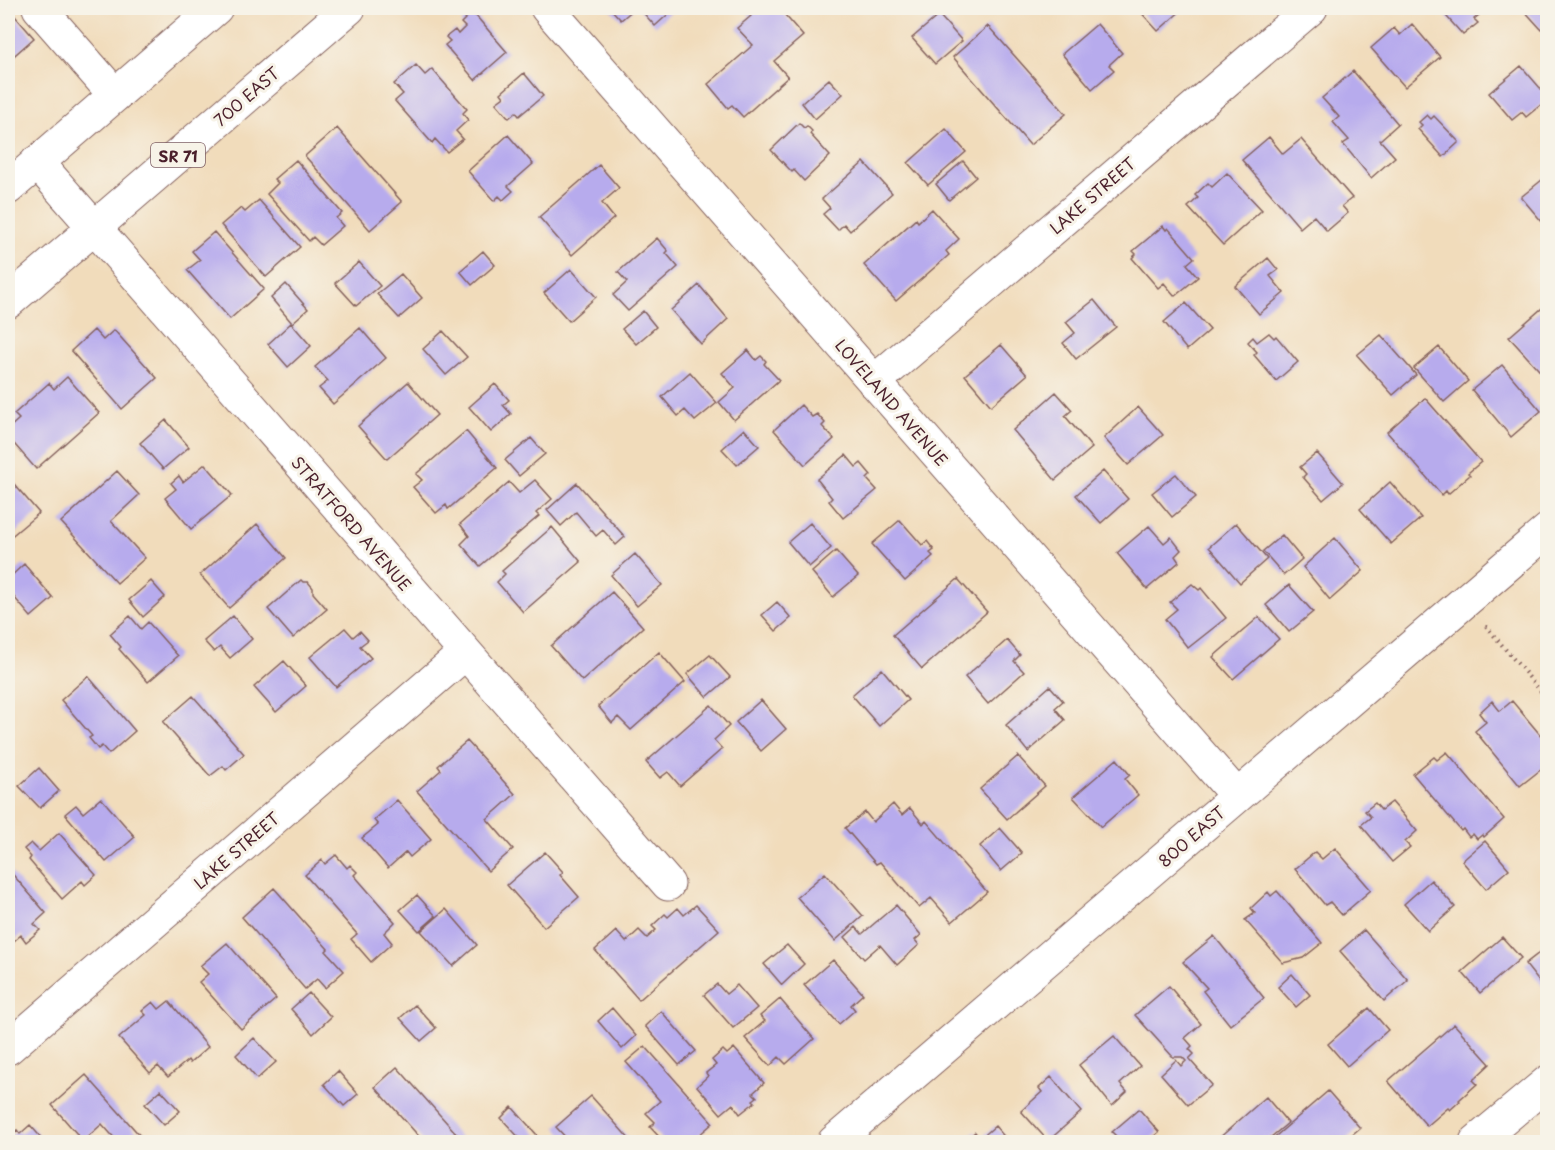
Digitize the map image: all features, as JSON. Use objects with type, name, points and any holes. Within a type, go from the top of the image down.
[{"type":"street","points":[[39,8],[115,95]]},
{"type":"street","name":"700 EAST","points":[[8,302],[349,8]]},
{"type":"street","name":"LOVELAND AVENUE","points":[[547,8],[1238,796]]},
{"type":"street","name":"LAKE STREET","points":[[874,382],[1311,8]]},
{"type":"street","points":[[16,177],[115,95],[210,9]]},
{"type":"street","name":"STRATFORD AVENUE","points":[[16,177],[94,227],[668,884]]},
{"type":"street","name":"800 EAST","points":[[834,1143],[1548,530]]},
{"type":"street","name":"LAKE STREET","points":[[8,1048],[465,652]]},
{"type":"street","points":[[1476,1143],[1548,1082]]},
{"type":"path","points":[[1483,624],[1548,700]]},
{"type":"building","points":[[8,8],[34,38],[8,61]]},
{"type":"building","points":[[610,8],[635,8],[621,20]]},
{"type":"building","points":[[639,8],[675,8],[655,26]]},
{"type":"building","points":[[779,8],[803,36],[774,61],[788,77],[743,117],[732,105],[728,108],[708,84],[753,45],[737,28],[751,16],[745,9]]},
{"type":"building","points":[[1137,8],[1184,8],[1158,31]]},
{"type":"building","points":[[1439,8],[1488,8],[1474,19],[1478,23],[1463,35]]},
{"type":"building","points":[[1522,8],[1548,8],[1548,24],[1541,29]]},
{"type":"building","points":[[470,14],[476,16],[507,52],[475,80],[445,45],[450,41],[446,37],[455,30],[458,34],[465,27],[461,23]]},
{"type":"building","points":[[939,15],[962,41],[935,64],[912,38]]},
{"type":"building","points":[[1097,24],[1122,53],[1109,65],[1114,70],[1092,89],[1062,54]]},
{"type":"building","points":[[1412,24],[1440,57],[1405,87],[1371,48],[1394,28],[1400,35]]},
{"type":"building","points":[[988,26],[1066,114],[1030,145],[953,57]]},
{"type":"building","points":[[416,65],[425,75],[432,69],[467,109],[463,113],[468,120],[456,131],[463,139],[447,152],[435,139],[432,143],[395,101],[403,94],[394,84]]},
{"type":"building","points":[[1521,66],[1548,99],[1526,117],[1522,112],[1512,120],[1489,93]]},
{"type":"building","points":[[1353,71],[1398,124],[1380,140],[1395,157],[1371,178],[1343,144],[1349,140],[1333,122],[1339,117],[1322,98]]},
{"type":"building","points":[[524,73],[543,96],[519,116],[516,112],[509,118],[496,103],[504,97],[501,93]]},
{"type":"building","points":[[829,79],[843,94],[815,119],[802,103]]},
{"type":"building","points":[[1427,115],[1431,119],[1434,116],[1459,142],[1443,157],[1418,129],[1422,125],[1419,122]]},
{"type":"building","points":[[799,123],[812,131],[810,134],[830,156],[804,181],[771,150]]},
{"type":"building","points":[[337,128],[402,202],[370,230],[305,156]]},
{"type":"building","points":[[946,129],[966,152],[928,185],[908,163]]},
{"type":"building","points":[[508,135],[533,164],[508,186],[513,191],[503,200],[499,196],[494,201],[468,171]]},
{"type":"building","points":[[1269,137],[1283,154],[1301,139],[1352,198],[1342,206],[1348,213],[1327,231],[1314,216],[1300,228],[1242,160]]},
{"type":"building","points":[[296,160],[342,213],[336,218],[343,226],[321,245],[313,237],[309,241],[267,194],[278,183],[274,179]]},
{"type":"building","points":[[963,161],[976,177],[949,200],[936,184]]},
{"type":"building","points":[[864,162],[892,193],[850,231],[844,224],[838,230],[823,214],[830,208],[822,199]]},
{"type":"building","points":[[599,165],[619,188],[602,203],[614,218],[572,255],[539,217]]},
{"type":"building","points":[[1227,173],[1262,210],[1223,245],[1188,207],[1198,198],[1195,195],[1208,183],[1212,187]]},
{"type":"building","points":[[1548,175],[1548,219],[1543,223],[1521,197]]},
{"type":"building","points":[[259,200],[300,247],[266,277],[221,225],[241,208],[245,212]]},
{"type":"building","points":[[932,209],[959,239],[946,251],[949,255],[896,301],[864,265],[916,219],[918,222]]},
{"type":"building","points":[[1163,226],[1166,230],[1168,228],[1194,258],[1187,264],[1198,277],[1175,296],[1164,283],[1158,288],[1132,258],[1136,254],[1133,251]]},
{"type":"building","points":[[214,232],[264,289],[230,319],[187,270],[200,260],[192,251]]},
{"type":"building","points":[[657,238],[678,267],[628,311],[613,295],[627,282],[618,272]]},
{"type":"building","points":[[483,251],[495,265],[472,285],[460,271]]},
{"type":"building","points":[[1268,258],[1278,270],[1270,276],[1284,293],[1259,314],[1235,286]]},
{"type":"building","points":[[359,262],[380,286],[356,306],[335,283]]},
{"type":"building","points":[[571,269],[596,297],[569,321],[544,293]]},
{"type":"building","points":[[401,274],[422,298],[399,318],[377,294]]},
{"type":"building","points":[[286,284],[308,309],[292,323],[271,298]]},
{"type":"building","points":[[699,285],[728,319],[701,344],[671,310]]},
{"type":"building","points":[[1094,300],[1116,327],[1076,359],[1063,343],[1075,333],[1066,322]]},
{"type":"building","points":[[1186,303],[1210,330],[1187,350],[1164,322]]},
{"type":"building","points":[[1548,303],[1548,380],[1509,337]]},
{"type":"building","points":[[643,311],[656,327],[636,344],[622,329]]},
{"type":"building","points":[[291,323],[311,346],[288,367],[268,344]]},
{"type":"building","points":[[360,328],[386,358],[333,404],[319,388],[328,381],[315,367]]},
{"type":"building","points":[[94,330],[103,340],[114,330],[157,378],[122,409],[71,351]]},
{"type":"building","points":[[443,331],[467,357],[446,375],[423,349]]},
{"type":"building","points":[[1269,333],[1274,338],[1276,336],[1298,362],[1276,381],[1254,355],[1257,352],[1248,342],[1253,337],[1257,342]]},
{"type":"building","points":[[1381,335],[1416,375],[1393,395],[1357,355]]},
{"type":"building","points":[[1001,345],[1027,375],[991,406],[965,375]]},
{"type":"building","points":[[1439,347],[1468,381],[1444,402],[1414,368]]},
{"type":"building","points":[[748,350],[756,360],[761,356],[766,361],[764,364],[779,380],[734,420],[719,402],[735,388],[722,373]]},
{"type":"building","points":[[1502,365],[1541,411],[1511,437],[1472,390]]},
{"type":"building","points":[[690,372],[717,403],[695,421],[685,410],[678,416],[662,397]]},
{"type":"building","points":[[67,377],[99,413],[36,469],[8,437],[8,429],[19,419],[14,414],[49,383],[54,389]]},
{"type":"building","points":[[408,382],[437,415],[387,459],[358,426]]},
{"type":"building","points":[[495,384],[509,400],[503,405],[511,414],[491,432],[469,407]]},
{"type":"building","points":[[1056,392],[1072,410],[1065,416],[1092,448],[1055,480],[1013,430]]},
{"type":"building","points":[[1425,398],[1481,462],[1448,494],[1446,491],[1442,495],[1387,432]]},
{"type":"building","points":[[801,405],[812,417],[817,414],[825,423],[822,426],[834,439],[805,465],[774,430]]},
{"type":"building","points":[[1138,407],[1163,435],[1128,465],[1104,438]]},
{"type":"building","points":[[166,420],[189,447],[163,469],[140,443]]},
{"type":"building","points":[[744,429],[759,446],[737,465],[722,449]]},
{"type":"building","points":[[466,431],[497,468],[448,509],[446,505],[436,513],[413,487],[422,480],[416,474]]},
{"type":"building","points":[[531,438],[545,454],[519,476],[505,460]]},
{"type":"building","points":[[1317,453],[1343,483],[1323,500],[1303,477],[1306,474],[1300,467]]},
{"type":"building","points":[[846,455],[856,467],[861,463],[871,475],[867,479],[877,490],[843,518],[829,501],[832,498],[817,479]]},
{"type":"building","points":[[205,464],[232,495],[191,529],[165,498],[176,489],[171,483],[179,476],[183,482]]},
{"type":"building","points":[[117,471],[139,495],[111,521],[145,558],[117,583],[61,522]]},
{"type":"building","points":[[1103,471],[1128,499],[1101,523],[1076,495]]},
{"type":"building","points":[[1176,474],[1196,497],[1172,517],[1152,493]]},
{"type":"building","points":[[8,477],[39,513],[8,539]]},
{"type":"building","points":[[535,480],[552,499],[536,513],[539,516],[480,566],[461,544],[469,536],[460,524],[509,482],[519,493]]},
{"type":"building","points":[[1390,482],[1421,518],[1391,544],[1360,509]]},
{"type":"building","points":[[577,483],[625,537],[616,545],[603,530],[596,536],[576,512],[561,526],[547,510]]},
{"type":"building","points":[[900,520],[922,545],[927,541],[934,550],[930,553],[933,556],[905,581],[872,544]]},
{"type":"building","points":[[810,523],[831,548],[809,567],[788,542]]},
{"type":"building","points":[[1236,523],[1267,559],[1240,583],[1209,547]]},
{"type":"building","points":[[257,524],[286,558],[229,608],[200,575]]},
{"type":"building","points":[[1149,526],[1164,543],[1171,537],[1181,550],[1175,556],[1179,562],[1147,589],[1117,553]]},
{"type":"building","points":[[552,527],[581,562],[523,612],[497,582],[505,574],[502,571]]},
{"type":"building","points":[[1282,535],[1302,559],[1284,575],[1263,551]]},
{"type":"building","points":[[1335,538],[1363,571],[1330,600],[1303,567]]},
{"type":"building","points":[[836,551],[858,576],[833,597],[812,572]]},
{"type":"building","points":[[635,554],[662,585],[637,606],[611,575]]},
{"type":"building","points":[[24,564],[53,598],[31,617],[8,590],[8,579]]},
{"type":"building","points":[[958,579],[987,612],[922,669],[893,635]]},
{"type":"building","points":[[301,580],[308,582],[313,588],[313,593],[327,609],[293,638],[268,609]]},
{"type":"building","points":[[151,581],[165,597],[143,617],[129,600]]},
{"type":"building","points":[[1192,584],[1199,590],[1201,588],[1226,618],[1188,648],[1165,619],[1177,609],[1170,602]]},
{"type":"building","points":[[1289,585],[1313,612],[1289,632],[1266,605]]},
{"type":"building","points":[[612,592],[643,627],[582,681],[551,646]]},
{"type":"building","points":[[777,602],[791,618],[776,631],[762,615]]},
{"type":"building","points":[[130,616],[141,629],[148,622],[178,656],[148,682],[119,649],[121,647],[110,634]]},
{"type":"building","points":[[233,616],[252,639],[230,658],[220,647],[214,652],[204,641]]},
{"type":"building","points":[[1259,617],[1279,639],[1233,679],[1213,657]]},
{"type":"building","points":[[345,628],[353,637],[360,631],[368,640],[360,646],[371,658],[336,687],[310,657]]},
{"type":"building","points":[[1007,640],[1020,655],[1014,661],[1024,672],[988,704],[965,677]]},
{"type":"building","points":[[659,652],[685,682],[631,730],[618,717],[612,723],[598,706]]},
{"type":"building","points":[[710,655],[730,677],[707,697],[687,674]]},
{"type":"building","points":[[284,661],[306,686],[276,712],[254,687]]},
{"type":"building","points":[[882,669],[908,700],[879,726],[852,695]]},
{"type":"building","points":[[88,676],[135,731],[109,754],[102,746],[98,749],[89,738],[92,736],[61,700]]},
{"type":"building","points":[[1050,686],[1063,701],[1055,708],[1065,720],[1028,752],[1006,725]]},
{"type":"building","points":[[193,696],[244,754],[226,770],[223,766],[210,776],[163,722]]},
{"type":"building","points":[[761,700],[786,729],[761,751],[736,722]]},
{"type":"building","points":[[1492,701],[1500,711],[1512,701],[1548,744],[1548,764],[1520,786],[1475,731],[1486,722],[1479,713]]},
{"type":"building","points":[[711,705],[729,726],[714,740],[722,749],[680,786],[668,772],[660,778],[646,762]]},
{"type":"building","points":[[467,741],[515,794],[487,819],[513,849],[488,871],[417,791],[441,770],[438,766]]},
{"type":"building","points":[[1447,752],[1504,819],[1484,837],[1482,835],[1477,839],[1473,834],[1469,837],[1463,829],[1461,831],[1413,774],[1434,757],[1437,760]]},
{"type":"building","points":[[1018,756],[1045,786],[1007,819],[980,789]]},
{"type":"building","points":[[1117,759],[1130,775],[1125,779],[1138,795],[1101,827],[1073,797]]},
{"type":"building","points":[[39,768],[59,791],[40,808],[19,786]]},
{"type":"building","points":[[101,798],[135,837],[106,862],[65,814],[76,805],[83,813]]},
{"type":"building","points":[[397,800],[431,839],[410,857],[406,852],[388,868],[362,838],[378,825],[374,820]]},
{"type":"building","points":[[1392,802],[1417,831],[1405,842],[1410,847],[1392,862],[1361,825],[1371,817],[1365,811],[1375,803],[1381,810]]},
{"type":"building","points":[[893,804],[902,815],[910,808],[923,824],[926,821],[987,892],[952,922],[931,898],[919,908],[880,862],[876,864],[845,828],[865,812],[873,822]]},
{"type":"building","points":[[1000,828],[1022,853],[1001,871],[980,846]]},
{"type":"building","points":[[59,833],[96,875],[85,885],[82,881],[62,899],[29,860],[31,857],[24,849],[31,843],[39,851]]},
{"type":"building","points":[[1485,841],[1509,869],[1486,889],[1462,861]]},
{"type":"building","points":[[1335,848],[1371,890],[1342,915],[1330,902],[1325,905],[1295,869],[1315,852],[1322,859]]},
{"type":"building","points":[[545,852],[563,872],[560,875],[579,897],[544,927],[507,885]]},
{"type":"building","points":[[336,855],[347,868],[350,865],[357,872],[354,875],[395,922],[384,933],[392,943],[371,962],[351,939],[357,934],[305,875],[322,860],[325,864]]},
{"type":"building","points":[[8,869],[46,913],[34,924],[40,930],[26,942],[21,935],[9,945],[8,943]]},
{"type":"building","points":[[825,873],[863,916],[835,941],[797,897]]},
{"type":"building","points":[[1431,880],[1455,907],[1428,931],[1404,904]]},
{"type":"building","points":[[274,888],[328,949],[326,951],[344,971],[325,988],[317,979],[305,989],[242,917]]},
{"type":"building","points":[[1277,891],[1322,943],[1303,958],[1283,963],[1245,920],[1255,913],[1251,908],[1268,892],[1271,896]]},
{"type":"building","points":[[417,895],[436,916],[419,931],[400,910]]},
{"type":"building","points":[[696,905],[719,930],[639,1000],[595,950],[616,931],[626,942],[639,930],[647,938],[656,930],[652,926],[665,914],[668,917],[678,908],[684,915]]},
{"type":"building","points":[[896,905],[921,935],[915,940],[919,945],[897,965],[880,945],[864,959],[845,937],[856,927],[862,934]]},
{"type":"building","points":[[446,909],[477,945],[453,966],[421,931]]},
{"type":"building","points":[[1364,930],[1408,980],[1384,1001],[1340,951]]},
{"type":"building","points":[[1214,936],[1264,998],[1230,1025],[1203,991],[1207,988],[1183,962]]},
{"type":"building","points":[[1502,937],[1521,958],[1480,993],[1462,972]]},
{"type":"building","points":[[227,943],[276,999],[241,1029],[199,982],[208,974],[200,966]]},
{"type":"building","points":[[787,945],[804,964],[782,985],[764,964]]},
{"type":"building","points":[[1548,946],[1548,993],[1525,964]]},
{"type":"building","points":[[833,960],[863,994],[851,1005],[855,1010],[839,1024],[804,985]]},
{"type":"building","points":[[1292,974],[1310,995],[1296,1007],[1278,987]]},
{"type":"building","points":[[717,984],[726,994],[737,985],[757,1008],[733,1028],[704,995]]},
{"type":"building","points":[[1169,986],[1201,1024],[1185,1038],[1192,1046],[1189,1049],[1194,1054],[1189,1059],[1212,1085],[1188,1105],[1161,1074],[1176,1060],[1181,1066],[1186,1061],[1182,1057],[1173,1057],[1135,1015]]},
{"type":"building","points":[[309,993],[331,1017],[313,1034],[291,1009]]},
{"type":"building","points":[[780,999],[814,1039],[786,1064],[779,1057],[770,1066],[745,1038],[765,1021],[760,1016]]},
{"type":"building","points":[[169,1001],[208,1047],[190,1063],[188,1060],[168,1077],[158,1066],[150,1073],[119,1038],[146,1015],[142,1011],[153,1002],[159,1009]]},
{"type":"building","points":[[415,1005],[436,1028],[421,1041],[400,1018]]},
{"type":"building","points":[[612,1008],[636,1036],[622,1049],[598,1021]]},
{"type":"building","points":[[1369,1008],[1388,1030],[1347,1066],[1328,1044]]},
{"type":"building","points":[[661,1011],[696,1051],[679,1065],[645,1026]]},
{"type":"building","points":[[1454,1024],[1490,1064],[1473,1080],[1477,1084],[1460,1101],[1427,1126],[1388,1081]]},
{"type":"building","points":[[1114,1036],[1140,1066],[1120,1084],[1127,1092],[1112,1106],[1079,1065]]},
{"type":"building","points":[[254,1038],[276,1062],[257,1079],[236,1055]]},
{"type":"building","points":[[645,1046],[713,1123],[691,1142],[664,1142],[650,1127],[655,1122],[646,1113],[660,1101],[626,1062]]},
{"type":"building","points":[[734,1048],[764,1083],[753,1093],[757,1097],[753,1100],[755,1102],[740,1114],[733,1104],[721,1114],[697,1086],[708,1076],[706,1073],[716,1065],[712,1060],[723,1050],[727,1054]]},
{"type":"building","points":[[397,1067],[464,1142],[424,1142],[375,1087]]},
{"type":"building","points":[[338,1071],[358,1094],[344,1106],[324,1084]]},
{"type":"building","points":[[86,1075],[142,1138],[137,1142],[118,1142],[102,1124],[83,1141],[52,1105]]},
{"type":"building","points":[[1051,1077],[1081,1112],[1048,1141],[1021,1111],[1042,1092],[1039,1088]]},
{"type":"building","points":[[161,1090],[180,1111],[164,1125],[145,1104]]},
{"type":"building","points":[[1328,1091],[1360,1128],[1343,1142],[1269,1142]]},
{"type":"building","points":[[591,1096],[632,1142],[570,1142],[556,1127]]},
{"type":"building","points":[[1266,1097],[1288,1123],[1265,1142],[1221,1142],[1218,1139]]},
{"type":"building","points":[[512,1107],[537,1135],[528,1142],[523,1142],[501,1118]]},
{"type":"building","points":[[1139,1109],[1159,1132],[1147,1142],[1122,1142],[1112,1132]]},
{"type":"building","points":[[30,1125],[45,1142],[8,1142],[17,1130],[20,1134]]},
{"type":"building","points":[[995,1126],[1009,1142],[963,1142],[975,1132],[980,1139]]}]
